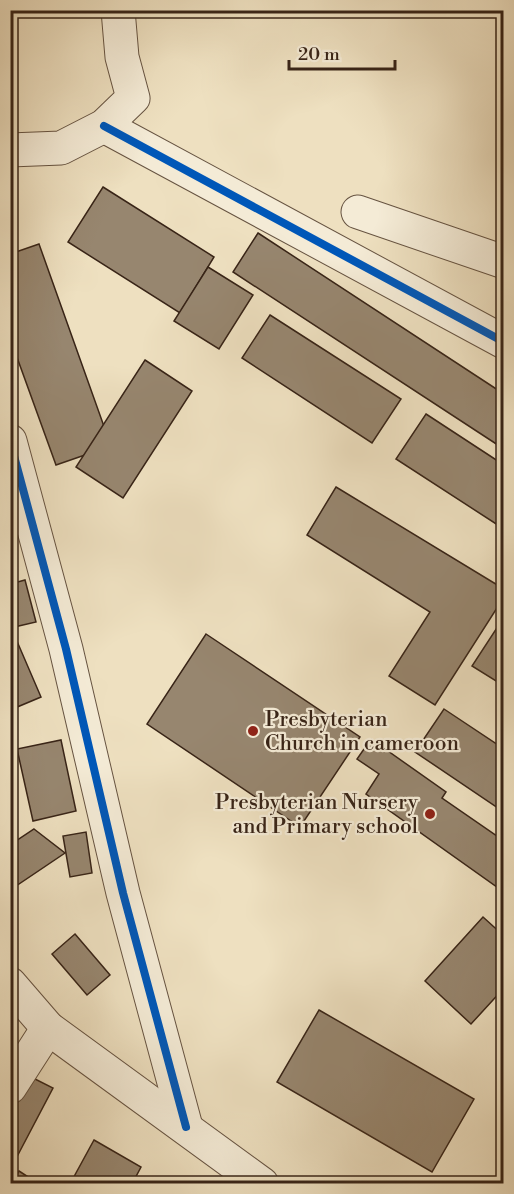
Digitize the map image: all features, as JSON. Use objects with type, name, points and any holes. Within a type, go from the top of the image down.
[{"type":"street","points":[[10,150],[61,148],[104,126],[133,98],[122,57],[118,10]]},
{"type":"street","points":[[104,126],[504,342]]},
{"type":"street","points":[[358,212],[504,262]]},
{"type":"street","points":[[10,441],[66,649],[123,893],[186,1127]]},
{"type":"street","points":[[10,984],[48,1028],[262,1184]]},
{"type":"street","points":[[10,1087],[48,1028]]},
{"type":"building","points":[[103,187],[214,257],[180,313],[68,242]]},
{"type":"building","points":[[258,233],[504,394],[504,449],[233,272]]},
{"type":"building","points":[[39,244],[111,446],[56,465],[10,338],[10,254]]},
{"type":"building","points":[[208,267],[253,295],[219,349],[174,321]]},
{"type":"building","points":[[270,315],[401,399],[372,443],[242,358]]},
{"type":"building","points":[[145,360],[192,391],[123,498],[76,467]]},
{"type":"building","points":[[426,414],[504,465],[504,529],[396,459]]},
{"type":"building","points":[[336,487],[504,589],[504,597],[435,705],[389,676],[430,612],[307,535]]},
{"type":"building","points":[[25,580],[36,622],[10,628],[10,584]]},
{"type":"building","points":[[504,617],[504,686],[472,666]]},
{"type":"building","points":[[13,632],[41,697],[10,710],[10,633]]},
{"type":"building","name":"Presbyterian Church in cameroon","points":[[206,634],[360,737],[300,827],[147,724]]},
{"type":"building","points":[[444,709],[504,749],[504,812],[415,752]]},
{"type":"building","name":"Presbyterian Nursery and Primary school","points":[[371,739],[446,792],[442,798],[504,841],[504,892],[366,794],[379,774],[357,759]]},
{"type":"building","points":[[61,740],[76,811],[33,821],[17,749]]},
{"type":"building","points":[[34,829],[65,853],[13,888],[10,884],[10,845]]},
{"type":"building","points":[[86,832],[92,873],[70,877],[63,836]]},
{"type":"building","points":[[483,917],[504,936],[504,988],[471,1024],[425,981]]},
{"type":"building","points":[[75,934],[110,975],[87,995],[52,954]]},
{"type":"building","points":[[319,1010],[474,1099],[432,1172],[277,1082]]},
{"type":"building","points":[[31,1077],[53,1088],[10,1170],[10,1116]]},
{"type":"building","points":[[94,1140],[141,1167],[132,1184],[70,1184]]},
{"type":"building","points":[[19,1171],[39,1184],[11,1184]]},
{"type":"cycle path","points":[[104,126],[504,342]]},
{"type":"cycle path","points":[[10,441],[66,649],[123,893],[186,1127]]},
{"type":"place","name":"Presbyterian Church in cameroon","points":[[253,731]]},
{"type":"place","name":"Presbyterian Nursery and Primary school","points":[[430,814]]}]
